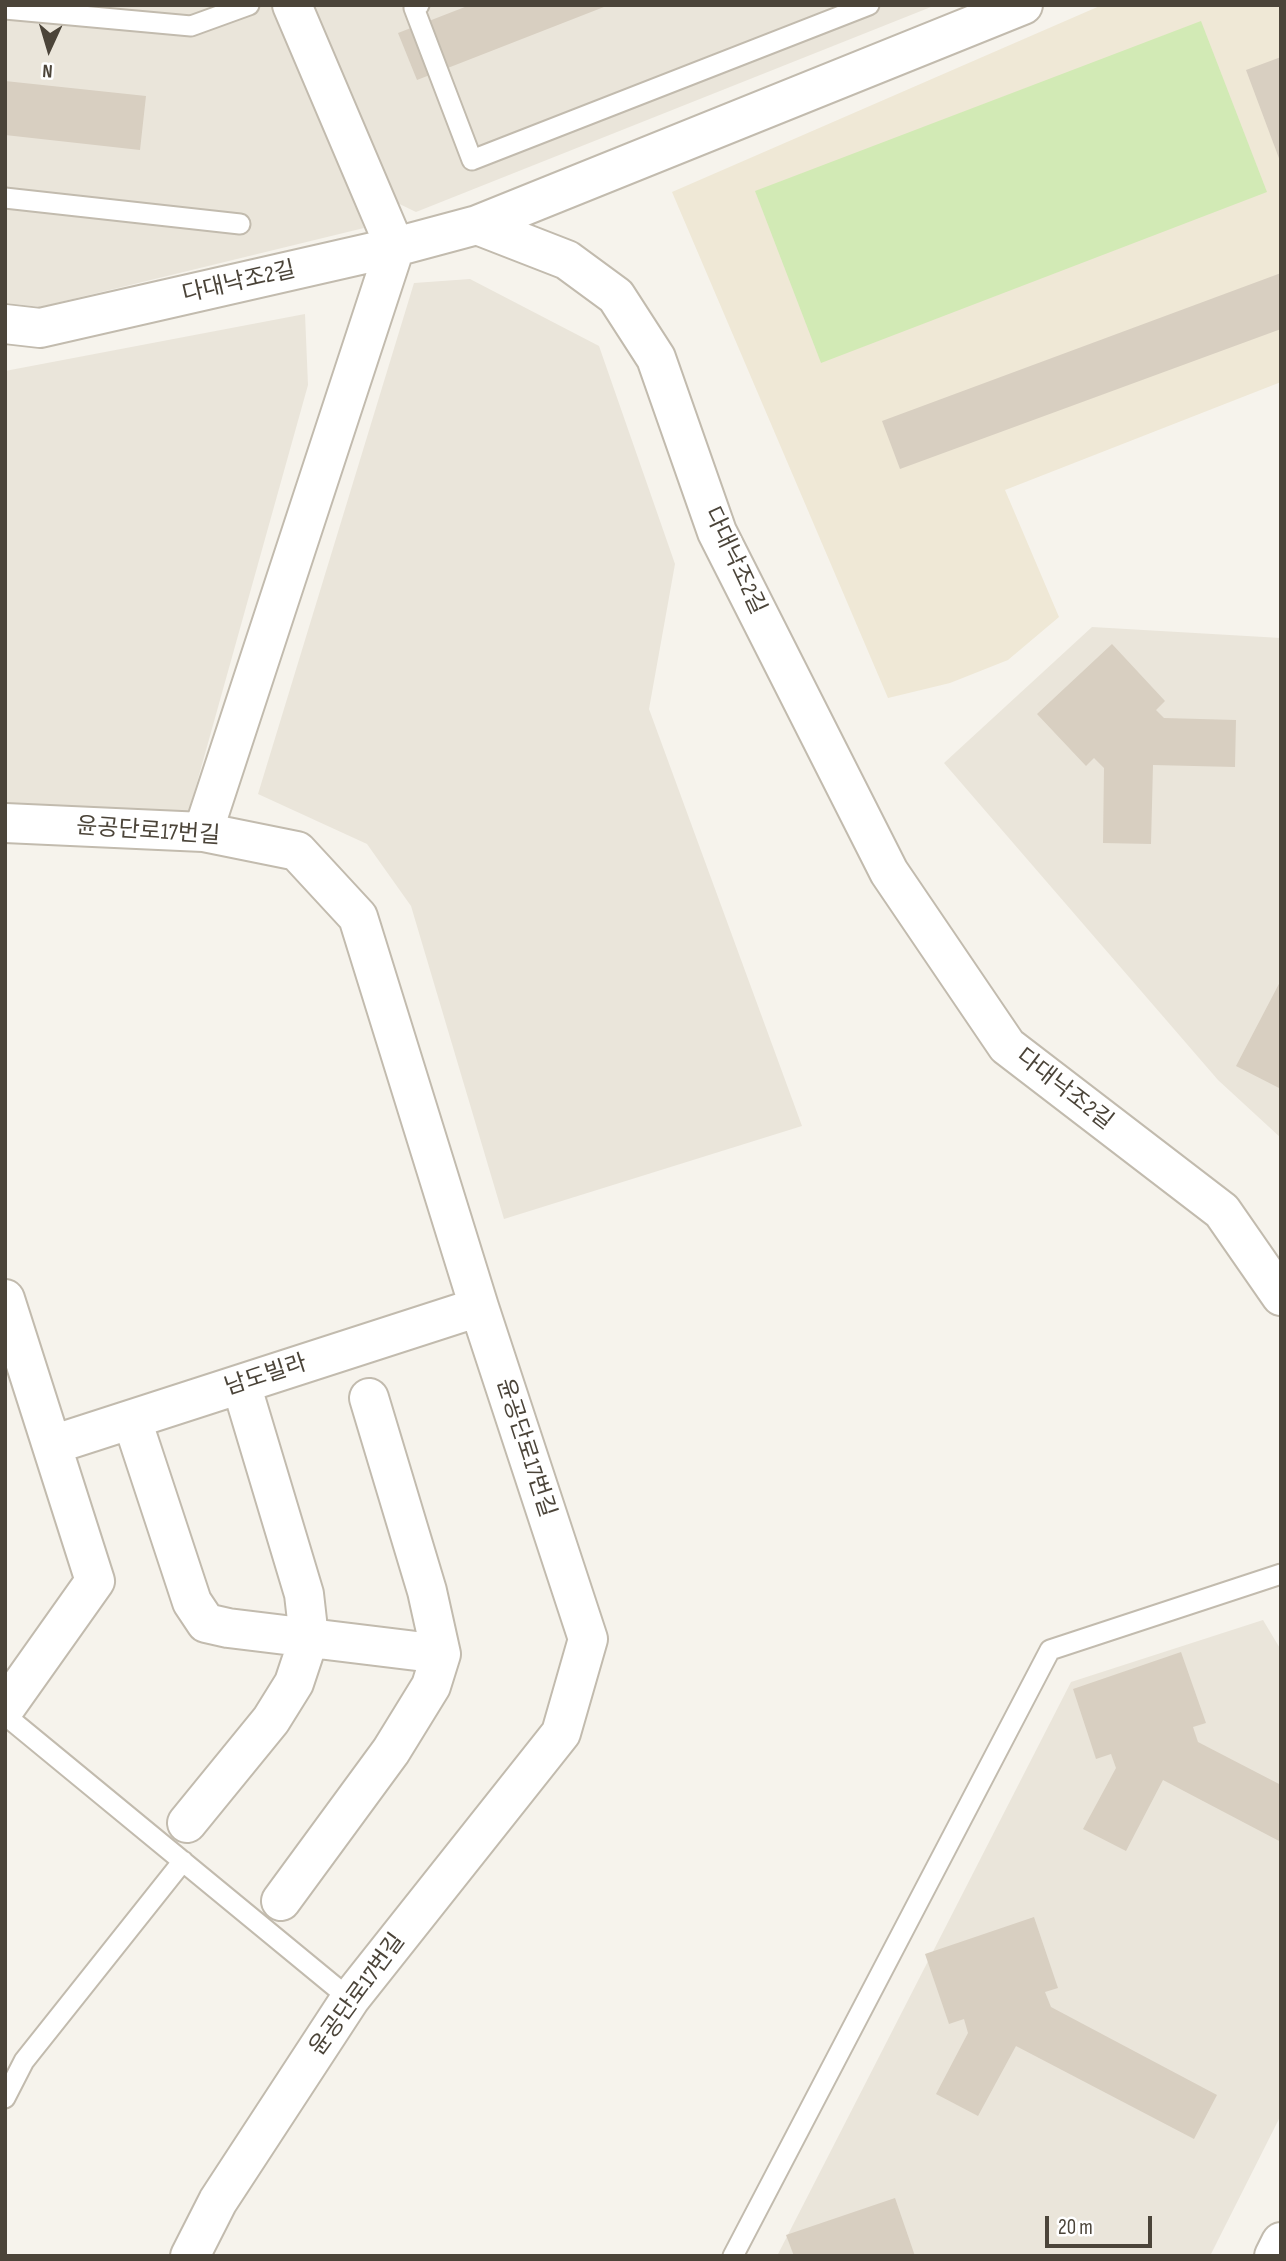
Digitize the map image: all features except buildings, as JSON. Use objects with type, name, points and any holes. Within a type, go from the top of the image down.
[{"type":"street","points":[[203,832],[395,247],[292,5]]},
{"type":"street","points":[[477,225],[1023,5]]},
{"type":"street","name":"다대낙조2길","points":[[5,324],[40,328],[395,247],[477,225],[567,260],[615,296],[656,358],[718,533],[889,872],[1007,1046],[1222,1211],[1281,1296]]},
{"type":"street","name":"윤공단로17번길","points":[[5,824],[203,832],[297,851],[359,917],[479,1307],[588,1639],[561,1733],[350,1999],[218,2201],[190,2256]]},
{"type":"street","points":[[5,1299],[95,1581],[5,1708]]},
{"type":"street","name":"남도빌라","points":[[52,1445],[479,1307]]},
{"type":"street","points":[[187,1823],[271,1720],[294,1683],[309,1638],[304,1594],[241,1384]]},
{"type":"street","points":[[281,1901],[391,1751],[431,1686],[441,1654],[427,1591],[369,1398]]},
{"type":"street","points":[[132,1420],[192,1602],[206,1623],[441,1654]]},
{"type":"street","points":[[1274,2256],[1281,2242]]},
{"type":"lane","points":[[5,9],[191,26],[249,5]]},
{"type":"lane","points":[[419,5],[414,8],[472,160],[869,5]]},
{"type":"lane","points":[[5,198],[240,224]]},
{"type":"lane","points":[[733,2256],[1049,1650],[1281,1574]]},
{"type":"lane","points":[[5,1714],[350,1999]]},
{"type":"lane","points":[[5,2098],[24,2061],[183,1861]]},
{"type":"shaded area","points":[[5,5],[276,5],[364,228],[40,307],[5,303]]},
{"type":"shaded area","points":[[311,5],[936,5],[416,212],[385,197]]},
{"type":"shaded area","points":[[1102,5],[1281,5],[1281,382],[1005,490],[1059,617],[1008,660],[950,683],[888,698],[672,192]]},
{"type":"shaded area","points":[[470,279],[599,346],[675,564],[649,709],[802,1126],[504,1219],[411,906],[367,844],[258,794],[414,283]]},
{"type":"shaded area","points":[[305,314],[308,385],[189,811],[5,805],[5,371]]},
{"type":"shaded area","points":[[1092,627],[1281,638],[1281,1138],[1218,1080],[944,763]]},
{"type":"shaded area","points":[[1263,1620],[1281,1650],[1281,2115],[1210,2256],[777,2256],[1071,1682]]},
{"type":"green space","points":[[1201,21],[1267,192],[821,363],[755,191]]}]
